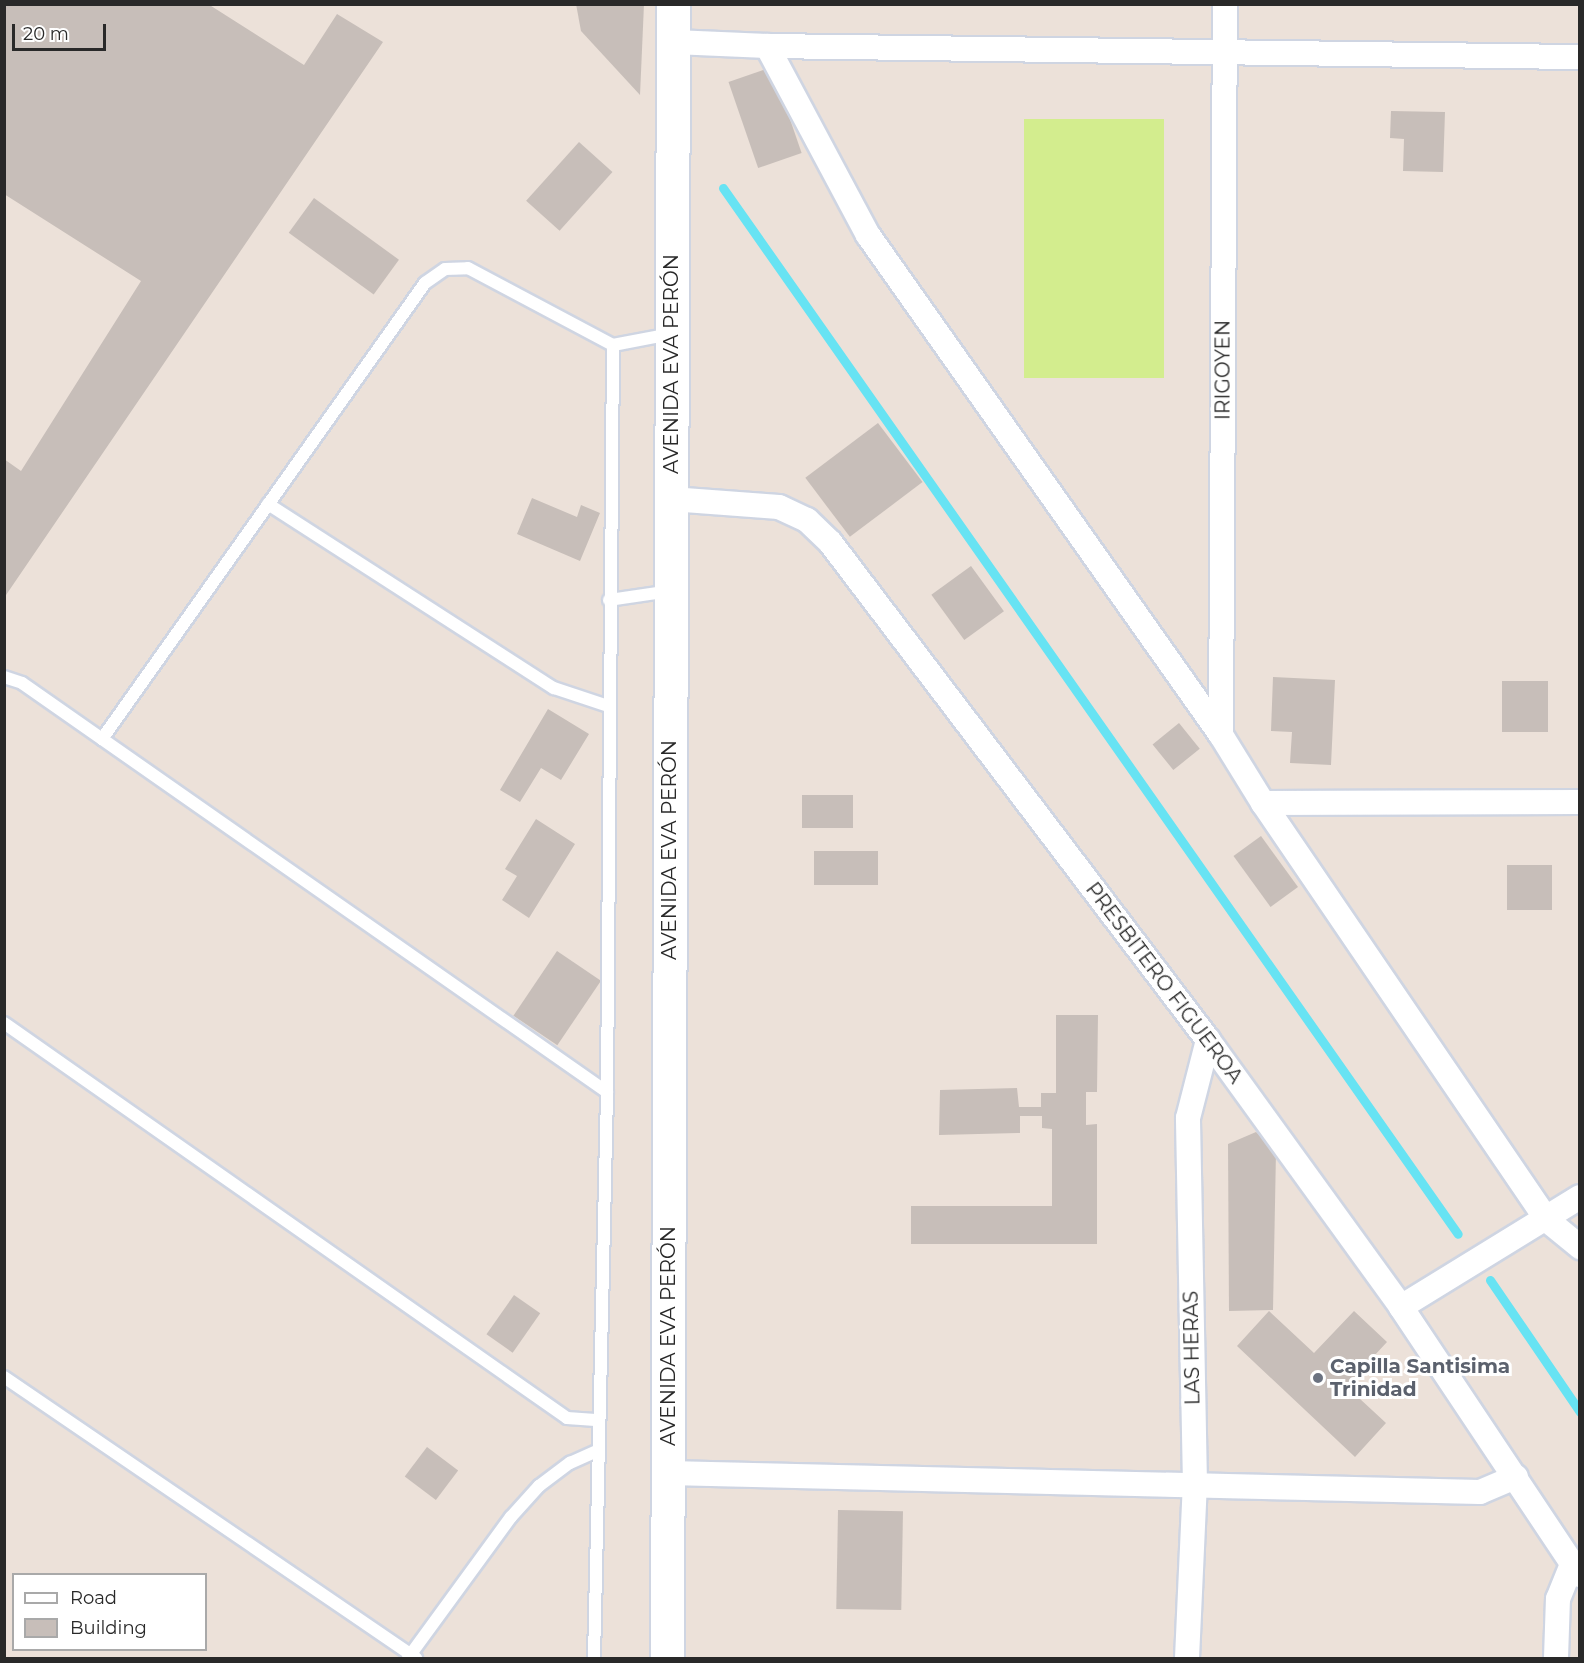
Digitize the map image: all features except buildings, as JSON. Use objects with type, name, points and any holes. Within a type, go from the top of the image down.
[{"type":"main road","name":"AVENIDA EVA PERÓN","points":[[667,1659],[670,334],[673,4]]},
{"type":"street","name":"IRIGOYEN","points":[[1221,735],[1225,4]]},
{"type":"street","points":[[674,42],[767,46],[1224,54],[1580,57]]},
{"type":"street","points":[[767,46],[868,235],[1221,735],[1263,803],[1547,1220],[1580,1247]]},
{"type":"street","name":"PRESBITERO FIGUEROA","points":[[671,499],[779,507],[807,520],[830,542],[1208,1040],[1401,1307],[1576,1570]]},
{"type":"street","points":[[1263,803],[1580,802]]},
{"type":"street","name":"LAS HERAS","points":[[1187,1659],[1195,1485],[1188,1118],[1208,1040]]},
{"type":"street","points":[[1401,1307],[1547,1220],[1580,1197]]},
{"type":"street","points":[[668,1473],[1480,1492],[1516,1477]]},
{"type":"street","points":[[1556,1659],[1558,1599],[1576,1570]]},
{"type":"lane","points":[[102,739],[425,283],[445,269],[468,268],[613,345],[670,334]]},
{"type":"lane","points":[[594,1659],[607,1092],[608,706],[613,345]]},
{"type":"lane","points":[[268,504],[554,688],[608,706]]},
{"type":"lane","points":[[609,600],[670,591]]},
{"type":"lane","points":[[4,677],[22,683],[607,1092]]},
{"type":"lane","points":[[4,1023],[567,1418],[599,1420]]},
{"type":"lane","points":[[4,1377],[411,1657],[511,1517],[539,1486],[570,1463],[597,1451]]},
{"type":"green space","points":[[1024,119],[1164,119],[1164,378],[1024,378]]},
{"type":"waterway","points":[[723,188],[1458,1234]]},
{"type":"waterway","points":[[1490,1280],[1580,1412]]},
{"type":"place","name":"Capilla Santisima Trinidad","points":[[1318,1378]]}]
